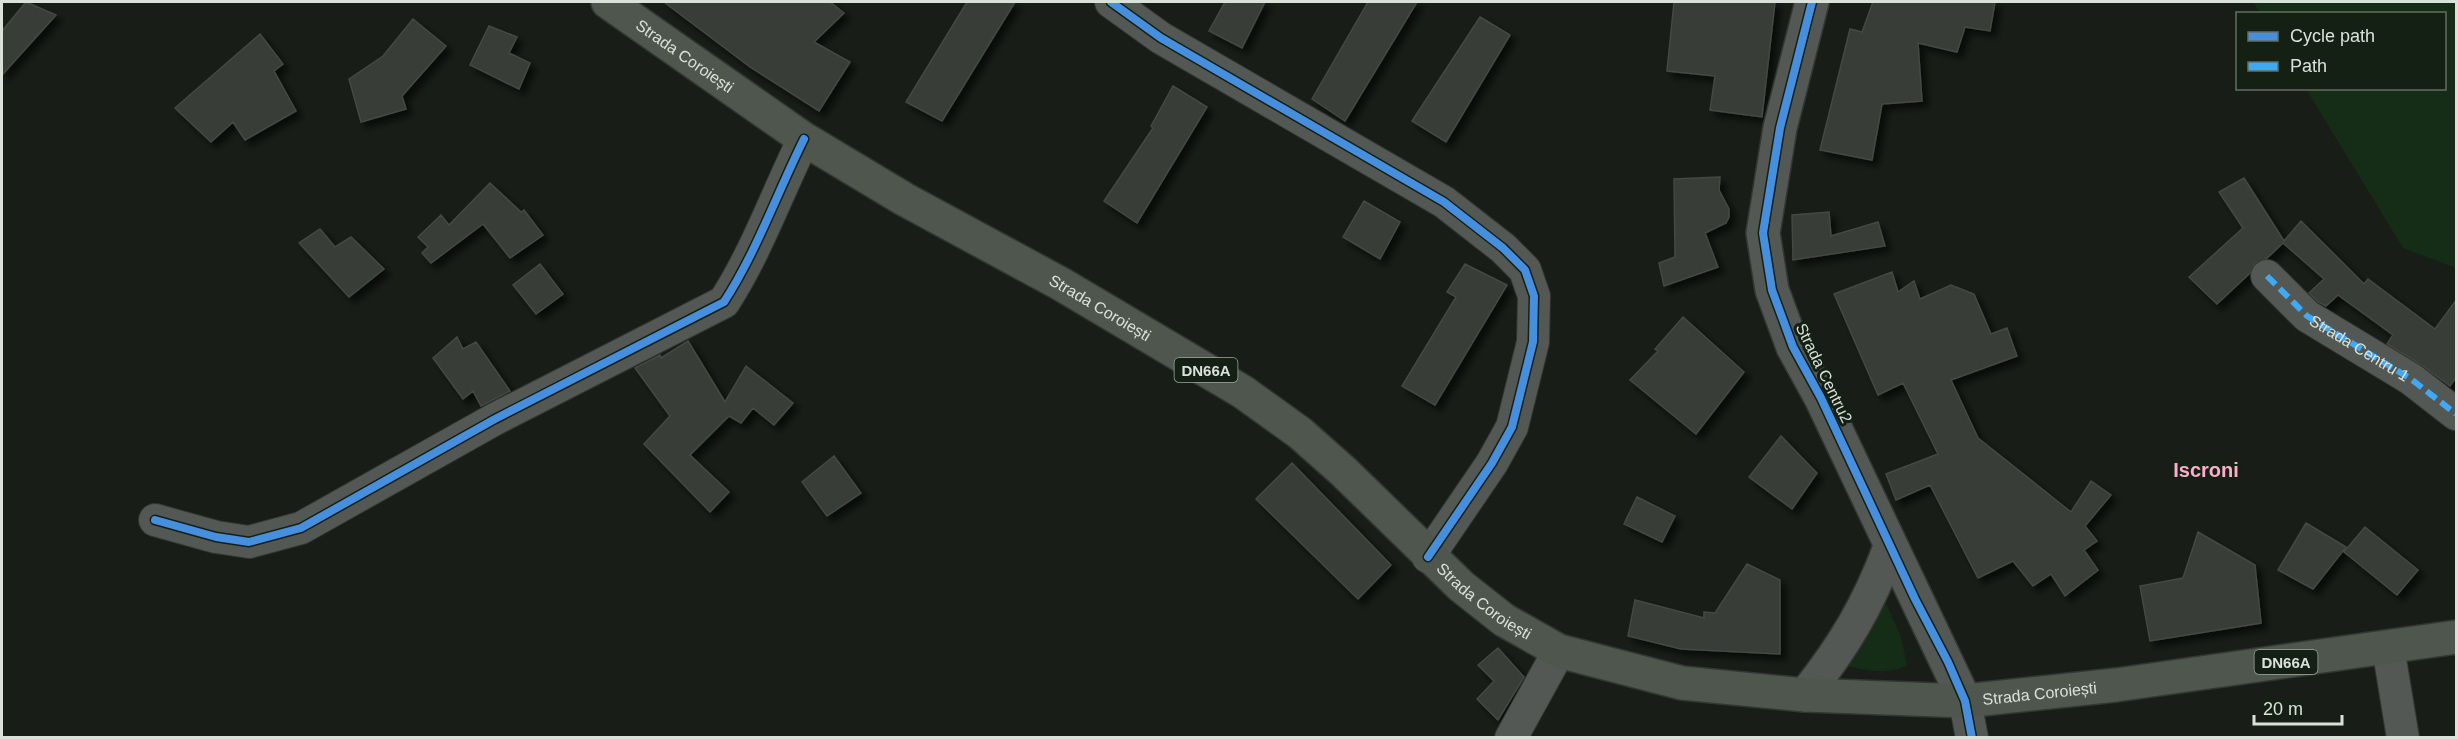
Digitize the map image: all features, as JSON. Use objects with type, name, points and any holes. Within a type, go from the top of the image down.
[{"type":"main road","name":"Strada Coroiești","points":[[608,2],[804,139],[904,199],[1061,284],[1243,392],[1300,434],[1344,472],[1461,586],[1504,620],[1559,651],[1682,683],[1805,695],[1965,701],[2116,685],[2457,637]]},
{"type":"street","points":[[1111,2],[1161,38],[1444,202],[1503,248],[1525,270],[1534,296],[1533,342],[1512,427],[1492,463],[1428,556]]},
{"type":"street","name":"Strada Centru2","points":[[1812,2],[1780,128],[1763,233],[1772,290],[1793,347],[1821,398],[1965,701]]},
{"type":"street","points":[[155,520],[216,537],[249,542],[301,528],[495,419],[724,302],[746,268],[777,193],[804,139]]},
{"type":"street","name":"Strada Centru 1","points":[[2268,276],[2307,316],[2411,379],[2457,414]]},
{"type":"street","points":[[1805,695],[1841,649],[1872,594],[1890,547]]},
{"type":"street","points":[[2388,647],[2403,738]]},
{"type":"street","points":[[1511,738],[1559,651]]},
{"type":"street","points":[[1965,701],[1972,738]]},
{"type":"green space","points":[[2253,2],[2456,2],[2456,268],[2403,248],[2307,90],[2446,90],[2446,12],[2259,12]]},
{"type":"green space","points":[[1884,599],[1901,637],[1907,665],[1883,671],[1865,670],[1841,664]]},
{"type":"building","points":[[26,2],[56,15],[2,75],[2,31]]},
{"type":"building","points":[[664,2],[830,2],[844,13],[814,42],[850,62],[819,111],[750,67]]},
{"type":"building","points":[[967,2],[1015,2],[942,121],[906,102]]},
{"type":"building","points":[[1225,2],[1265,2],[1242,48],[1209,31]]},
{"type":"building","points":[[1368,2],[1417,2],[1345,121],[1312,99]]},
{"type":"building","points":[[1674,2],[1775,2],[1762,117],[1710,110],[1715,76],[1667,71]]},
{"type":"building","points":[[1873,2],[1995,2],[1990,31],[1965,27],[1957,52],[1918,43],[1922,101],[1882,104],[1872,160],[1820,150],[1850,29],[1862,32]]},
{"type":"building","points":[[1480,17],[1510,35],[1446,142],[1412,121]]},
{"type":"building","points":[[413,19],[446,46],[402,96],[406,109],[361,122],[349,79],[383,56]]},
{"type":"building","points":[[489,26],[517,37],[509,53],[530,63],[519,89],[470,65]]},
{"type":"building","points":[[260,34],[283,64],[274,71],[296,111],[245,140],[233,122],[211,142],[175,108]]},
{"type":"building","points":[[1173,86],[1207,107],[1137,223],[1104,201],[1153,128],[1151,126]]},
{"type":"building","points":[[1720,177],[1719,190],[1729,209],[1729,217],[1726,223],[1705,233],[1718,267],[1664,286],[1659,263],[1675,257],[1674,179]]},
{"type":"building","points":[[2244,178],[2284,241],[2301,221],[2364,284],[2368,279],[2435,329],[2457,299],[2457,376],[2450,386],[2387,344],[2393,335],[2338,295],[2326,306],[2318,302],[2309,293],[2324,279],[2283,243],[2266,259],[2255,263],[2250,273],[2217,304],[2189,277],[2243,228],[2219,192]]},
{"type":"building","points":[[490,183],[521,212],[524,210],[543,235],[510,258],[483,224],[431,263],[422,253],[428,247],[418,237],[441,215],[449,225]]},
{"type":"building","points":[[1364,201],[1400,222],[1380,259],[1343,237]]},
{"type":"building","points":[[1829,212],[1831,236],[1878,222],[1885,246],[1793,260],[1792,215]]},
{"type":"building","points":[[320,229],[335,247],[351,237],[384,269],[349,297],[299,243]]},
{"type":"building","points":[[540,264],[563,294],[536,314],[513,285]]},
{"type":"building","points":[[1465,264],[1507,285],[1435,405],[1402,386],[1456,297],[1447,292]]},
{"type":"building","points":[[1892,272],[1898,292],[1914,281],[1920,299],[1951,285],[1974,294],[1991,334],[2007,328],[2017,356],[1951,380],[1978,438],[2071,512],[2091,481],[2111,495],[2085,526],[2097,541],[2084,550],[2098,570],[2065,596],[2051,574],[2033,586],[2013,561],[1978,578],[1930,485],[1896,500],[1886,474],[1938,454],[1903,383],[1878,395],[1834,294]]},
{"type":"building","points":[[1683,317],[1744,372],[1696,434],[1630,380],[1658,351],[1655,349]]},
{"type":"building","points":[[457,337],[463,349],[476,342],[510,391],[481,406],[473,391],[463,399],[433,358]]},
{"type":"building","points":[[688,341],[725,402],[746,366],[793,403],[774,425],[753,408],[741,423],[729,416],[690,455],[729,492],[710,512],[644,444],[670,416],[635,368],[660,355],[661,358]]},
{"type":"building","points":[[1781,436],[1817,473],[1792,509],[1749,477]]},
{"type":"building","points":[[834,456],[861,493],[827,516],[802,482]]},
{"type":"building","points":[[1292,463],[1391,565],[1358,599],[1256,499]]},
{"type":"building","points":[[1637,497],[1675,516],[1662,542],[1624,524]]},
{"type":"building","points":[[2306,523],[2346,547],[2313,589],[2278,570]]},
{"type":"building","points":[[2365,527],[2418,570],[2397,595],[2344,552]]},
{"type":"building","points":[[2198,532],[2255,565],[2261,623],[2150,641],[2140,586],[2183,578]]},
{"type":"building","points":[[1747,564],[1780,580],[1780,654],[1681,649],[1628,636],[1635,600],[1704,618],[1704,612],[1715,613]]},
{"type":"building","points":[[1498,648],[1524,677],[1498,720],[1477,699],[1494,681],[1478,665]]},
{"type":"marked path","points":[[2267,276],[2307,316],[2411,379],[2456,414]]},
{"type":"cycle path","points":[[1111,2],[1161,38],[1444,202],[1503,248],[1525,270],[1534,296],[1533,342],[1512,427],[1492,463],[1428,557]]},
{"type":"cycle path","points":[[1812,2],[1780,128],[1763,233],[1772,290],[1793,347],[1821,398],[1915,599],[1948,662],[1965,701],[1972,738]]},
{"type":"cycle path","points":[[155,520],[216,537],[249,542],[301,528],[495,419],[724,302],[757,242],[804,139]]},
{"type":"district","name":"Iscroni","points":[[2206,470]]}]
